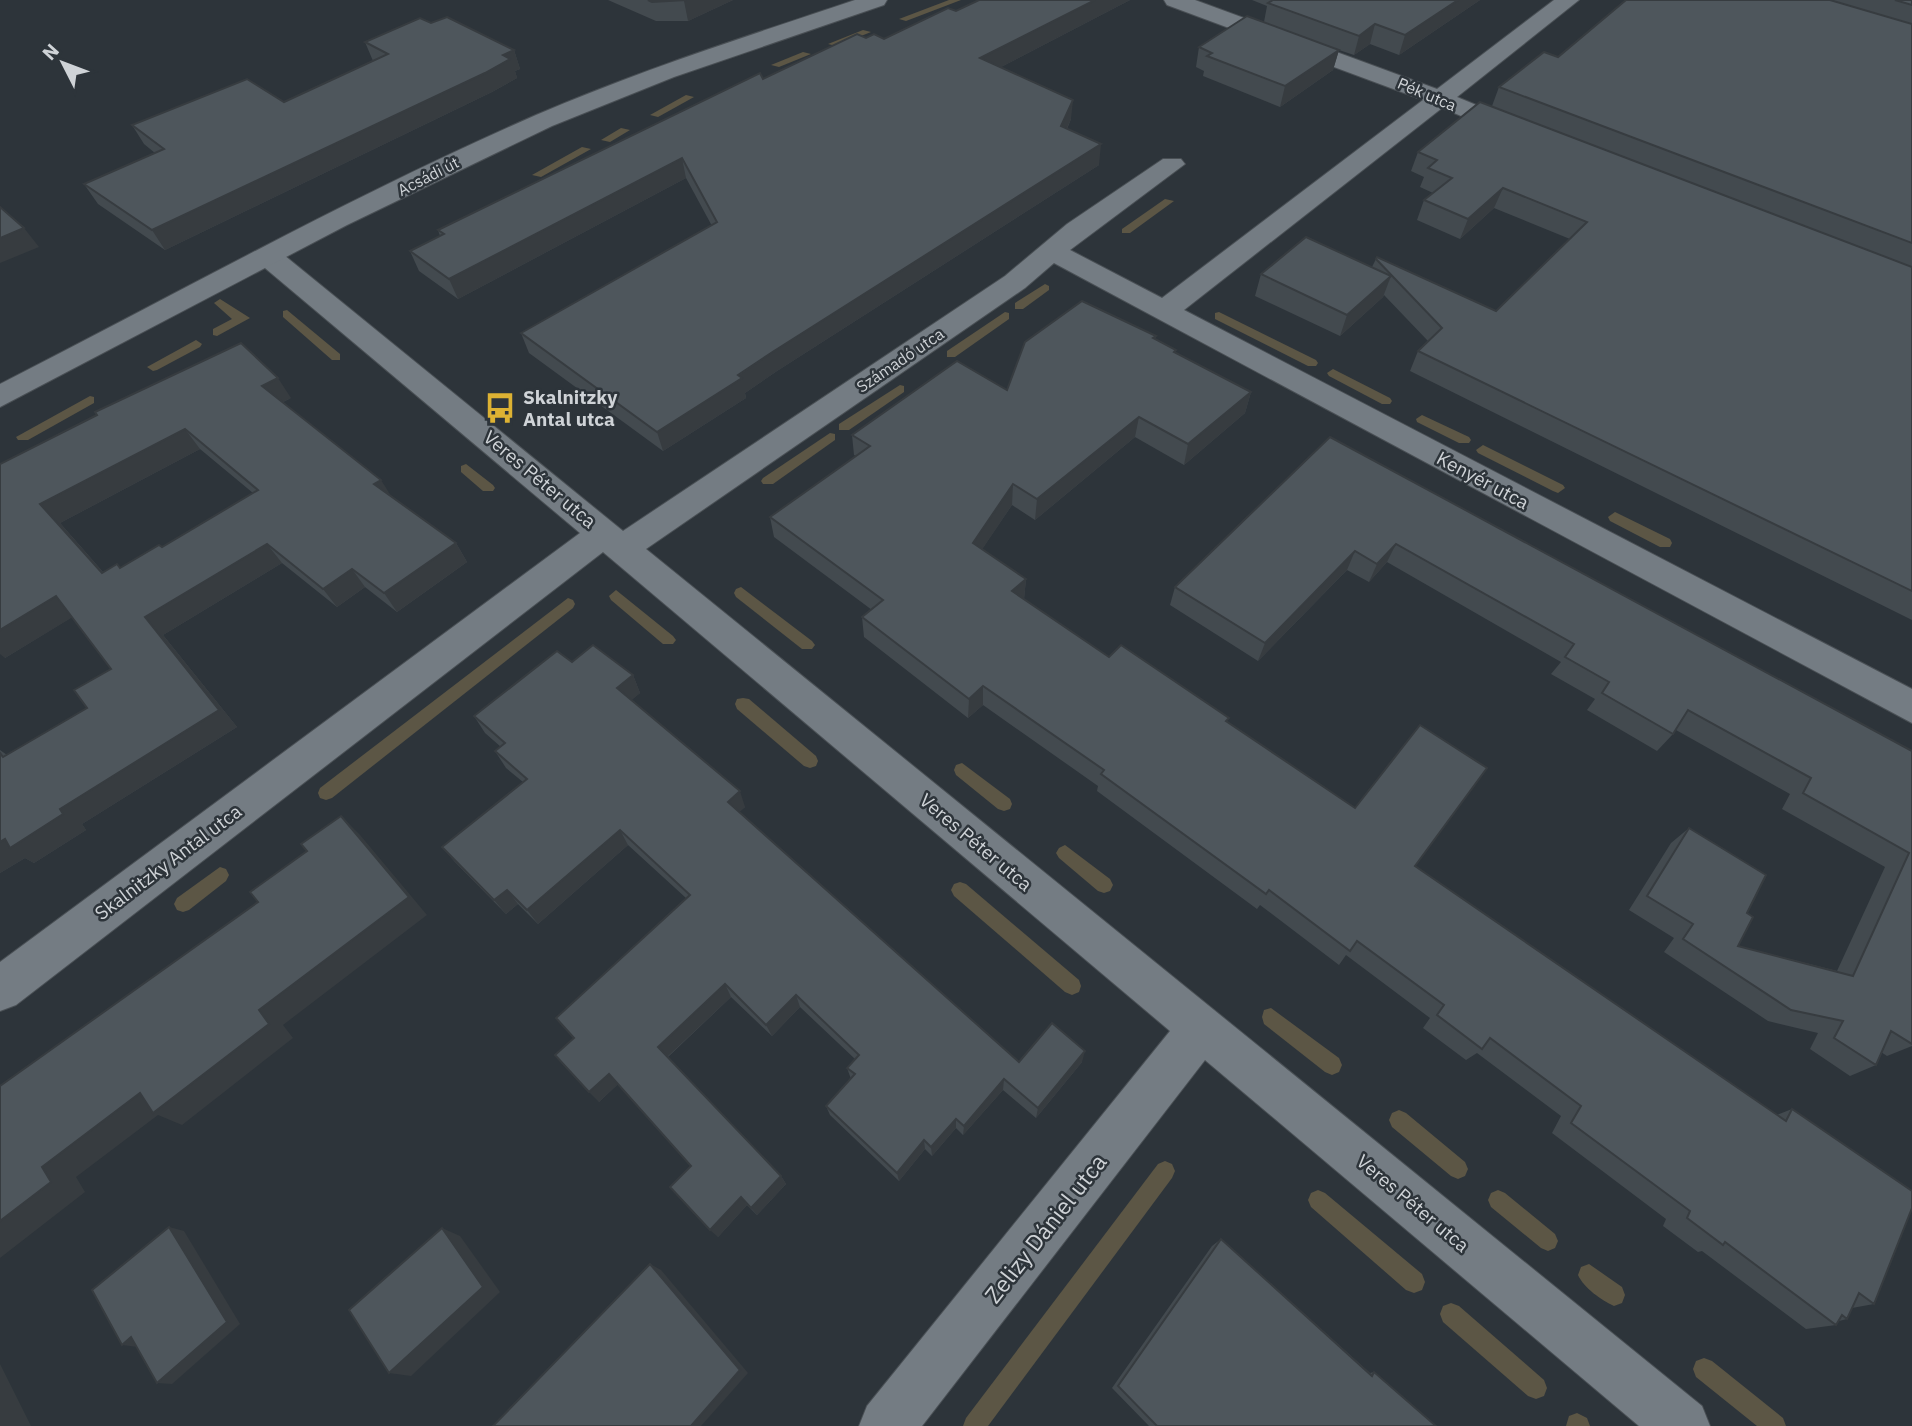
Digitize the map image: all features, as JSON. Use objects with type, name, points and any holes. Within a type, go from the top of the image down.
[{"type":"street","name":"Acsádi út","points":[[0,397],[451,164],[579,105],[876,0]]},
{"type":"street","name":"Pék utca","points":[[1175,0],[1537,138]]},
{"type":"street","points":[[1164,311],[1568,0]]},
{"type":"street","name":"Számadó utca","points":[[613,540],[1053,252],[1077,230],[1172,164]]},
{"type":"street","name":"Kenyér utca","points":[[1053,252],[1912,707]]},
{"type":"street","name":"Veres Péter utca","points":[[270,257],[1682,1426]]},
{"type":"street","name":"Skalnitzky Antal utca","points":[[0,989],[613,540]]},
{"type":"street","name":"Zelizy Dániel utca","points":[[887,1426],[1201,1029]]},
{"type":"building","points":[[648,0],[686,0],[652,2]]},
{"type":"building","points":[[979,0],[1095,0],[980,58],[1073,100],[1061,126],[1101,144],[774,351],[738,375],[742,378],[657,432],[521,333],[717,222],[682,158],[449,279],[410,251],[444,234],[438,230],[760,73],[763,79],[857,34],[866,38],[874,34],[884,39],[948,8],[956,11]]},
{"type":"building","points":[[1273,0],[1458,0],[1405,35],[1375,24],[1359,36],[1268,3]]},
{"type":"building","points":[[1626,0],[1830,0],[1912,24],[1912,243],[1499,87],[1544,52],[1558,57]]},
{"type":"building","points":[[1895,0],[1912,0],[1912,5]]},
{"type":"building","points":[[1247,16],[1339,50],[1285,86],[1207,56],[1212,53],[1199,47]]},
{"type":"building","points":[[447,17],[514,50],[503,55],[510,59],[152,230],[84,184],[164,149],[132,125],[247,79],[284,102],[388,54],[365,42],[420,18],[431,23]]},
{"type":"building","points":[[1480,102],[1912,267],[1912,591],[1418,351],[1442,328],[1377,257],[1496,311],[1587,222],[1503,188],[1468,219],[1424,200],[1452,178],[1428,168],[1437,160],[1418,152]]},
{"type":"building","points":[[0,207],[24,228],[0,238]]},
{"type":"building","points":[[1306,237],[1391,276],[1347,315],[1261,274]]},
{"type":"building","points":[[1082,301],[1156,336],[1153,338],[1176,350],[1174,352],[1251,392],[1188,444],[1139,417],[1037,499],[1013,484],[973,543],[1026,579],[1012,591],[1109,657],[1121,645],[1229,718],[1226,721],[1355,808],[1420,725],[1487,768],[1415,866],[1786,1121],[1792,1109],[1912,1191],[1912,1208],[1874,1304],[1859,1293],[1847,1319],[1842,1315],[1836,1325],[1725,1242],[1723,1245],[1687,1218],[1690,1211],[1571,1123],[1581,1106],[1490,1038],[1482,1049],[1437,1015],[1444,1005],[1357,941],[1350,951],[1269,890],[1266,894],[1101,774],[1104,770],[983,686],[969,699],[862,617],[883,600],[770,517],[870,446],[852,435],[957,361],[1007,390],[1025,342]]},
{"type":"building","points":[[241,343],[278,378],[262,386],[381,480],[374,484],[456,543],[384,593],[352,569],[323,589],[267,544],[145,617],[219,710],[60,809],[63,814],[10,848],[5,839],[0,842],[0,753],[3,757],[87,708],[74,690],[111,669],[56,596],[0,630],[0,464],[97,415],[95,412]],"holes":[[[185,429],[258,490],[162,547],[159,545],[120,568],[117,564],[102,573],[40,504]]]},
{"type":"building","points":[[1330,437],[1912,751],[1912,1044],[1891,1031],[1876,1065],[1834,1038],[1843,1021],[1791,1010],[1683,939],[1693,924],[1647,896],[1689,828],[1766,875],[1747,913],[1753,917],[1738,946],[1853,976],[1909,853],[1803,793],[1811,778],[1688,710],[1673,734],[1602,693],[1609,682],[1565,657],[1574,644],[1396,544],[1377,564],[1355,551],[1265,643],[1175,587]]},
{"type":"building","points":[[593,645],[633,675],[617,688],[740,791],[728,802],[1019,1062],[1052,1023],[1085,1051],[1038,1108],[1004,1079],[964,1126],[956,1119],[931,1147],[924,1140],[897,1173],[826,1106],[855,1074],[847,1068],[859,1055],[796,995],[766,1025],[725,984],[658,1047],[781,1176],[751,1208],[741,1197],[710,1230],[670,1187],[691,1166],[609,1074],[589,1092],[555,1055],[574,1038],[556,1018],[690,895],[620,830],[527,910],[507,890],[494,900],[442,847],[527,779],[495,751],[505,743],[474,716],[557,651],[572,662]]},
{"type":"building","points":[[341,816],[409,897],[259,1010],[269,1024],[153,1113],[140,1093],[42,1167],[51,1182],[0,1221],[0,1086],[258,902],[250,892],[307,851],[301,844]]},
{"type":"building","points":[[169,1227],[227,1322],[157,1383],[131,1337],[122,1345],[92,1290]]},
{"type":"building","points":[[442,1228],[483,1287],[389,1373],[349,1310]]},
{"type":"building","points":[[1221,1239],[1372,1376],[1374,1372],[1436,1426],[1157,1426],[1118,1386]]},
{"type":"building","points":[[650,1264],[740,1370],[691,1426],[493,1426]]},
{"type":"waterway","points":[[903,19],[957,0]]},
{"type":"waterway","points":[[833,44],[866,32]]},
{"type":"waterway","points":[[776,65],[806,54]]},
{"type":"waterway","points":[[655,115],[689,97]]},
{"type":"waterway","points":[[606,140],[625,130]]},
{"type":"waterway","points":[[537,175],[586,149]]},
{"type":"waterway","points":[[1126,231],[1169,201]]},
{"type":"waterway","points":[[1019,306],[1045,288]]},
{"type":"waterway","points":[[220,303],[240,320]]},
{"type":"waterway","points":[[287,314],[336,357]]},
{"type":"waterway","points":[[951,354],[1005,316]]},
{"type":"waterway","points":[[1219,316],[1312,363]]},
{"type":"waterway","points":[[217,332],[244,318]]},
{"type":"waterway","points":[[153,367],[196,344]]},
{"type":"waterway","points":[[1333,373],[1386,401]]},
{"type":"waterway","points":[[844,427],[900,389]]},
{"type":"waterway","points":[[23,437],[90,400]]},
{"type":"waterway","points":[[1422,419],[1464,440]]},
{"type":"waterway","points":[[768,481],[830,437]]},
{"type":"waterway","points":[[1483,450],[1558,488]]},
{"type":"waterway","points":[[466,469],[488,488]]},
{"type":"waterway","points":[[1615,517],[1665,543]]},
{"type":"waterway","points":[[741,593],[807,645]]},
{"type":"waterway","points":[[616,596],[668,640]]},
{"type":"waterway","points":[[326,793],[568,604]]},
{"type":"waterway","points":[[721,684],[725,688]]},
{"type":"waterway","points":[[743,704],[810,761]]},
{"type":"waterway","points":[[962,770],[1004,804]]},
{"type":"waterway","points":[[1065,853],[1104,885]]},
{"type":"waterway","points":[[183,904],[220,875]]},
{"type":"waterway","points":[[960,890],[1072,986]]},
{"type":"waterway","points":[[1271,1017],[1332,1065]]},
{"type":"waterway","points":[[1399,1120],[1458,1169]]},
{"type":"waterway","points":[[974,1426],[1165,1171]]},
{"type":"waterway","points":[[1318,1200],[1414,1282]]},
{"type":"waterway","points":[[1498,1200],[1548,1241]]},
{"type":"waterway","points":[[1589,1275],[1614,1295]]},
{"type":"waterway","points":[[1451,1314],[1536,1388]]},
{"type":"waterway","points":[[1704,1369],[1775,1426]]},
{"type":"place","name":"Skalnitzky Antal utca","points":[[500,408]]}]
